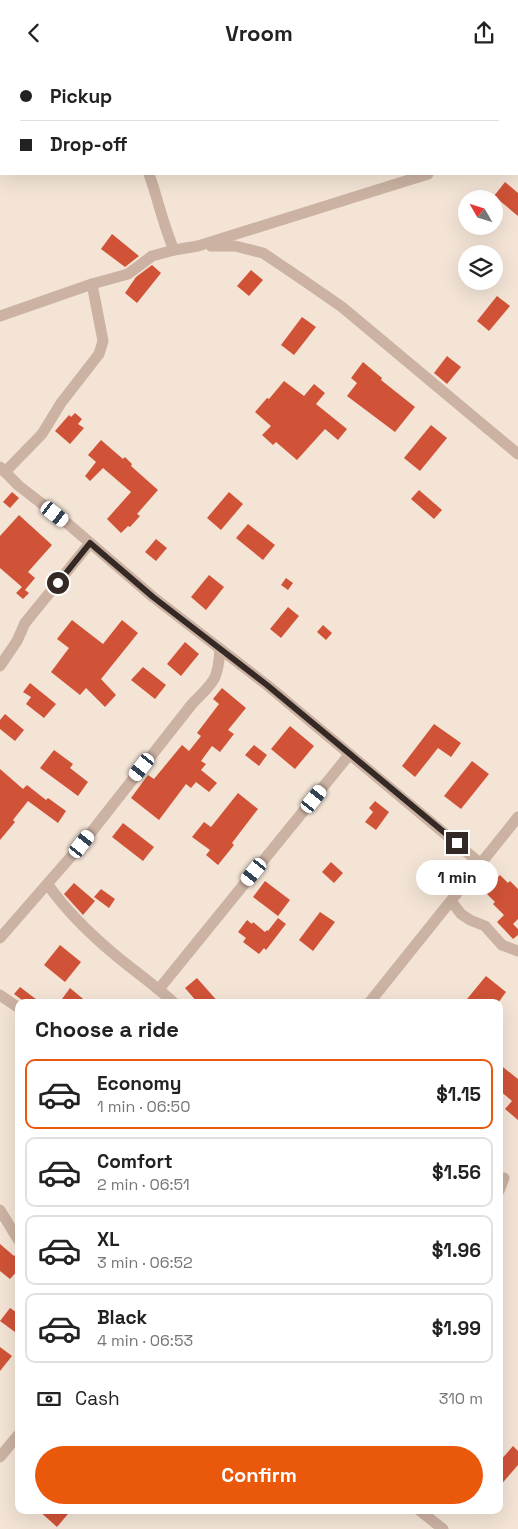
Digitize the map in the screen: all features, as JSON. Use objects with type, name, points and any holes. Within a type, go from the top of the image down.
[{"type":"street","points":[[149,175],[163,222],[174,250]]},
{"type":"street","points":[[0,316],[92,284],[128,275],[152,256],[198,246],[425,175]]},
{"type":"street","points":[[198,246],[235,246],[263,253],[342,307],[518,454]]},
{"type":"street","points":[[92,284],[103,341],[99,354],[61,403],[42,434],[2,469],[19,486],[153,597],[267,685],[481,863]]},
{"type":"street","points":[[0,666],[17,641],[25,623],[90,543]]},
{"type":"street","points":[[0,938],[48,885],[192,705],[214,681],[218,673],[220,649]]},
{"type":"street","points":[[159,989],[349,755]]},
{"type":"street","points":[[372,999],[518,817]]},
{"type":"street","points":[[48,885],[61,904],[114,953],[170,999]]},
{"type":"street","points":[[451,901],[461,914],[470,921],[485,926],[502,945],[518,951]]},
{"type":"street","points":[[0,995],[15,1005]]},
{"type":"street","points":[[0,1210],[15,1234]]},
{"type":"street","points":[[0,1456],[15,1439]]},
{"type":"street","points":[[424,1514],[443,1529]]},
{"type":"building","points":[[505,182],[518,193],[518,216],[503,204],[503,190],[499,190]]},
{"type":"building","points":[[112,234],[139,256],[125,267],[101,249]]},
{"type":"building","points":[[152,265],[161,273],[137,303],[125,293],[136,277]]},
{"type":"building","points":[[251,270],[263,280],[249,296],[237,286]]},
{"type":"building","points":[[497,296],[510,306],[489,331],[477,321]]},
{"type":"building","points":[[302,317],[316,327],[294,355],[281,345]]},
{"type":"building","points":[[447,356],[461,367],[447,384],[434,373]]},
{"type":"building","points":[[363,362],[382,378],[381,380],[415,407],[395,432],[347,396],[357,383],[351,378]]},
{"type":"building","points":[[284,381],[304,396],[314,384],[325,393],[316,404],[347,429],[338,440],[325,429],[297,460],[276,442],[273,445],[262,435],[271,426],[255,412]]},
{"type":"building","points":[[75,413],[82,419],[78,424],[84,428],[70,444],[55,431],[69,415],[71,417]]},
{"type":"building","points":[[431,425],[447,438],[420,471],[404,458]]},
{"type":"building","points":[[101,440],[123,459],[125,457],[132,464],[131,466],[158,490],[137,514],[140,516],[130,527],[128,526],[121,533],[107,519],[131,492],[103,468],[90,481],[85,476],[96,462],[88,455]]},
{"type":"building","points":[[419,490],[442,510],[434,519],[411,499]]},
{"type":"building","points":[[12,492],[19,498],[10,508],[3,502]]},
{"type":"building","points":[[229,492],[243,504],[221,530],[207,518]]},
{"type":"building","points":[[19,515],[52,545],[28,572],[35,578],[25,590],[29,593],[23,599],[16,593],[22,587],[0,568],[0,536]]},
{"type":"building","points":[[248,524],[275,545],[263,560],[236,538]]},
{"type":"building","points":[[156,539],[167,548],[156,561],[145,552]]},
{"type":"building","points":[[209,575],[224,587],[206,610],[191,597]]},
{"type":"building","points":[[286,578],[293,583],[288,590],[281,585]]},
{"type":"building","points":[[288,607],[299,616],[281,638],[270,629]]},
{"type":"building","points":[[72,620],[103,644],[122,620],[138,633],[101,679],[116,695],[105,707],[86,688],[80,695],[51,672],[69,648],[57,639]]},
{"type":"building","points":[[323,625],[332,633],[326,640],[317,632]]},
{"type":"building","points":[[185,642],[199,654],[181,676],[167,664]]},
{"type":"building","points":[[143,667],[166,685],[155,699],[131,680]]},
{"type":"building","points":[[30,683],[56,704],[44,718],[26,704],[31,697],[23,692]]},
{"type":"building","points":[[222,688],[246,708],[228,730],[234,734],[220,752],[212,746],[201,761],[206,764],[201,770],[217,783],[209,792],[196,782],[191,788],[186,784],[159,820],[131,798],[148,775],[154,779],[182,745],[189,751],[201,736],[197,733],[219,704],[213,699]]},
{"type":"building","points":[[5,714],[24,730],[15,741],[0,729],[0,720]]},
{"type":"building","points":[[434,724],[461,743],[451,757],[438,748],[415,777],[402,766]]},
{"type":"building","points":[[290,726],[314,746],[295,769],[271,749]]},
{"type":"building","points":[[254,745],[267,755],[259,766],[245,755]]},
{"type":"building","points":[[54,750],[73,764],[70,768],[88,782],[78,796],[40,768]]},
{"type":"building","points":[[472,761],[489,774],[461,809],[444,796]]},
{"type":"building","points":[[0,769],[23,789],[27,785],[46,800],[48,798],[66,811],[58,823],[28,801],[13,820],[15,822],[0,840]]},
{"type":"building","points":[[238,793],[258,809],[218,865],[206,855],[210,850],[192,837],[204,822],[211,827]]},
{"type":"building","points":[[375,801],[389,812],[376,830],[365,822],[373,812],[369,808]]},
{"type":"building","points":[[123,823],[154,847],[143,861],[112,837]]},
{"type":"building","points":[[331,862],[343,873],[334,883],[322,872]]},
{"type":"building","points":[[500,875],[518,889],[518,919],[513,924],[518,929],[518,935],[513,939],[497,922],[504,915],[484,891]]},
{"type":"building","points":[[265,881],[290,900],[278,916],[253,897]]},
{"type":"building","points":[[74,883],[95,901],[83,915],[64,894]]},
{"type":"building","points":[[101,889],[115,899],[109,908],[94,897]]},
{"type":"building","points":[[320,912],[335,922],[313,951],[299,940]]},
{"type":"building","points":[[278,918],[286,924],[266,950],[264,948],[259,954],[243,942],[246,938],[238,932],[247,920],[252,924],[253,922],[265,932],[268,931]]},
{"type":"building","points":[[60,945],[81,962],[65,982],[44,965]]},
{"type":"building","points":[[486,976],[506,992],[501,999],[467,999]]},
{"type":"building","points":[[197,978],[215,999],[195,999],[185,988]]},
{"type":"building","points":[[20,987],[36,999],[21,999],[14,994]]},
{"type":"building","points":[[70,988],[83,999],[62,999]]},
{"type":"building","points":[[503,1067],[518,1079],[518,1120],[505,1109],[512,1101],[503,1093]]},
{"type":"building","points":[[0,1244],[14,1256],[15,1255],[15,1273],[10,1279],[0,1271]]},
{"type":"building","points":[[10,1308],[15,1311],[15,1332],[0,1321]]},
{"type":"building","points":[[0,1347],[12,1356],[0,1371]]},
{"type":"building","points":[[513,1446],[518,1451],[518,1465],[503,1482],[503,1457]]},
{"type":"building","points":[[42,1514],[68,1514],[57,1527]]},
{"type":"route","points":[[58,583],[90,543],[153,597],[267,685],[457,843]]}]
